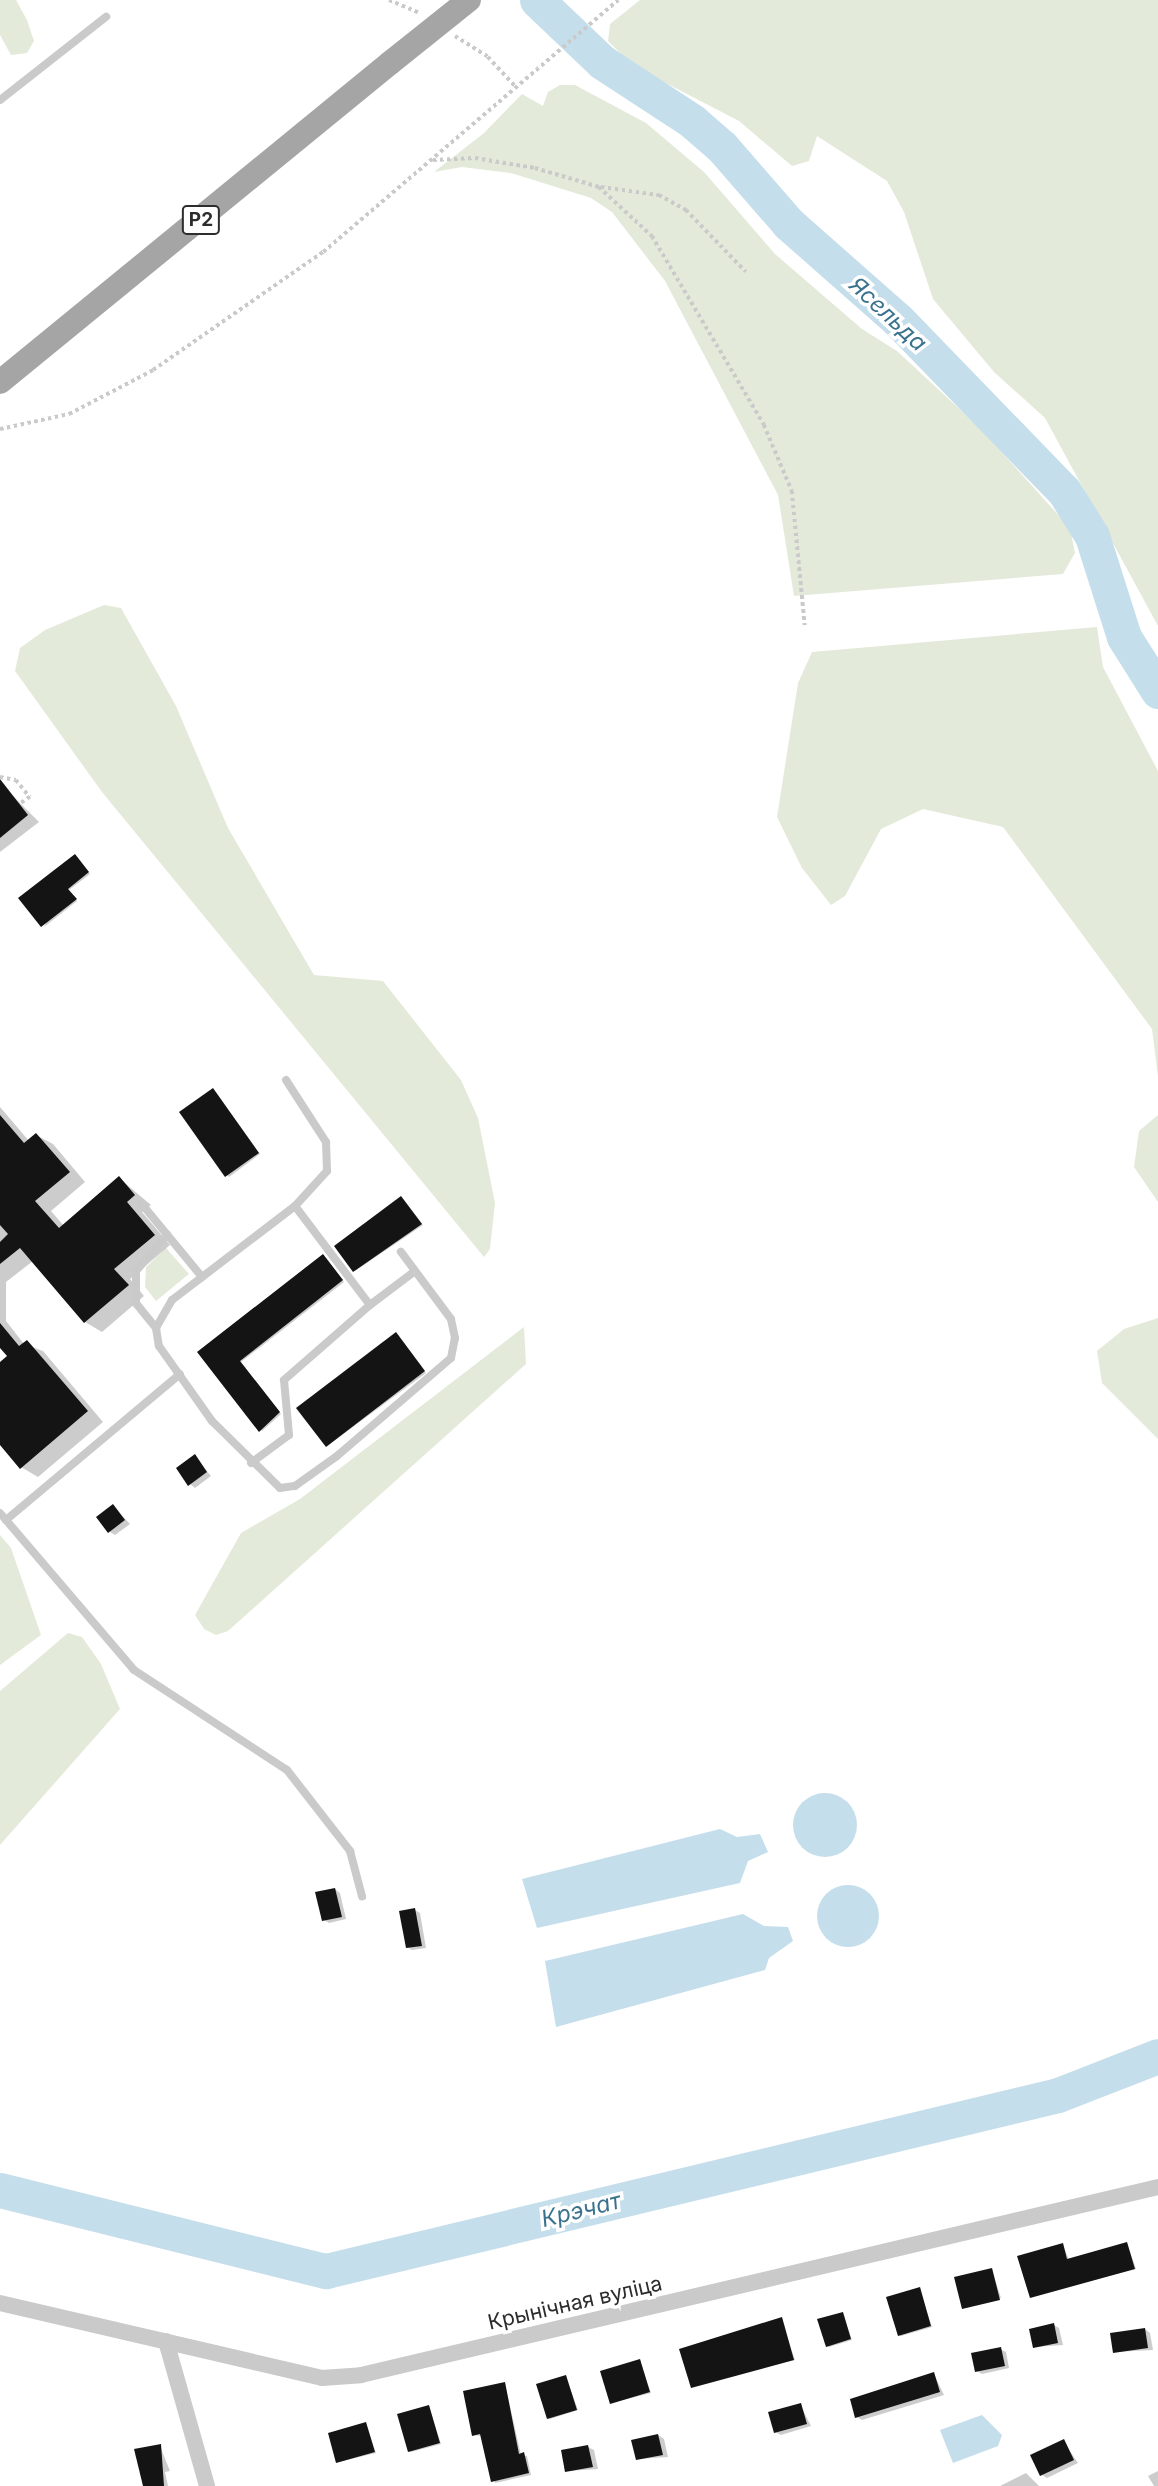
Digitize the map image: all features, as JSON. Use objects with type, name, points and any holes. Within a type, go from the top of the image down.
[{"type":"main road","name":"Р2","points":[[3,379],[469,0]]},
{"type":"street","name":"Крынічная вуліца","points":[[0,2303],[322,2378],[361,2375],[1158,2187]]},
{"type":"street","points":[[166,2341],[207,2486]]},
{"type":"lane","points":[[0,100],[106,17]]},
{"type":"lane","points":[[156,1328],[172,1300],[295,1206],[327,1171],[326,1142],[286,1080]]},
{"type":"lane","points":[[141,1203],[202,1277]]},
{"type":"lane","points":[[295,1206],[370,1305]]},
{"type":"lane","points":[[167,1235],[136,1271],[136,1303],[156,1328],[159,1346],[212,1421],[251,1463],[280,1488],[295,1486],[451,1358],[456,1338],[451,1319],[401,1252]]},
{"type":"lane","points":[[251,1463],[289,1435],[284,1380],[370,1305],[415,1271]]},
{"type":"lane","points":[[180,1374],[3,1516],[134,1670],[287,1770],[350,1851],[362,1896]]},
{"type":"path","points":[[0,429],[69,414],[153,370],[323,252],[618,0]]},
{"type":"path","points":[[431,160],[475,159],[535,168],[599,187],[625,188],[668,200],[686,211],[746,272]]},
{"type":"path","points":[[599,187],[652,236],[764,425],[792,491],[805,625]]},
{"type":"path","points":[[0,777],[16,780],[30,797],[20,804]]},
{"type":"green space","points":[[0,0],[16,0],[27,20],[34,41],[27,53],[11,55],[0,35]]},
{"type":"green space","points":[[640,0],[1158,0],[1158,626],[1045,418],[994,372],[933,299],[904,212],[887,181],[817,136],[809,161],[792,166],[739,121],[633,66],[608,41],[610,24]]},
{"type":"green space","points":[[560,85],[575,85],[646,123],[704,172],[775,254],[862,329],[897,351],[980,428],[1070,528],[1075,553],[1063,574],[794,596],[778,495],[665,281],[612,212],[591,198],[511,173],[462,167],[434,172],[484,133],[522,94],[543,106],[548,92]]},
{"type":"green space","points":[[104,605],[121,608],[176,706],[228,828],[314,975],[383,981],[461,1080],[478,1118],[495,1203],[490,1249],[484,1257],[102,792],[15,671],[20,648],[45,630]]},
{"type":"green space","points":[[1097,627],[1103,667],[1158,771],[1158,1077],[1152,1029],[1003,827],[923,809],[881,829],[845,896],[831,905],[802,868],[777,817],[798,683],[812,652]]},
{"type":"green space","points":[[1158,1115],[1158,1202],[1134,1167],[1139,1131]]},
{"type":"green space","points":[[166,1248],[189,1274],[156,1301],[145,1287],[146,1267]]},
{"type":"green space","points":[[1158,1318],[1158,1439],[1102,1383],[1097,1351],[1124,1329]]},
{"type":"green space","points":[[524,1327],[526,1364],[228,1631],[216,1635],[204,1629],[195,1615],[241,1533],[300,1499]]},
{"type":"green space","points":[[0,1535],[11,1548],[41,1635],[0,1665]]},
{"type":"green space","points":[[68,1633],[82,1637],[101,1664],[120,1709],[0,1845],[0,1691]]},
{"type":"water","points":[[825,1793],[843,1799],[851,1807],[857,1825],[851,1843],[843,1851],[825,1857],[807,1851],[799,1843],[793,1825],[799,1807],[807,1799]]},
{"type":"water","points":[[720,1829],[737,1837],[760,1834],[768,1852],[748,1861],[740,1883],[537,1928],[522,1879]]},
{"type":"water","points":[[848,1885],[870,1894],[879,1916],[870,1938],[848,1947],[826,1938],[817,1916],[826,1894]]},
{"type":"water","points":[[743,1914],[764,1926],[788,1927],[793,1941],[769,1958],[765,1970],[556,2027],[545,1961]]},
{"type":"water","points":[[982,2415],[1002,2435],[998,2446],[953,2463],[940,2430]]},
{"type":"building","points":[[0,779],[28,815],[0,838]]},
{"type":"building","points":[[75,854],[89,872],[68,889],[77,899],[41,927],[18,898]]},
{"type":"building","points":[[213,1088],[259,1153],[225,1177],[179,1112]]},
{"type":"building","points":[[0,1115],[24,1143],[36,1133],[70,1172],[35,1201],[59,1228],[119,1176],[135,1195],[127,1202],[155,1235],[114,1269],[129,1285],[84,1323],[20,1248],[0,1264],[0,1242],[8,1234],[0,1225]]},
{"type":"building","points":[[401,1196],[422,1224],[353,1272],[334,1246]]},
{"type":"building","points":[[323,1254],[343,1280],[240,1361],[280,1412],[259,1432],[197,1352]]},
{"type":"building","points":[[0,1323],[19,1346],[27,1340],[88,1411],[20,1469],[0,1445],[0,1362],[7,1356],[0,1348]]},
{"type":"building","points":[[396,1332],[425,1371],[326,1447],[296,1408]]},
{"type":"building","points":[[195,1454],[207,1472],[188,1486],[176,1468]]},
{"type":"building","points":[[113,1504],[125,1520],[108,1533],[96,1517]]},
{"type":"building","points":[[335,1888],[342,1917],[322,1921],[315,1892]]},
{"type":"building","points":[[415,1908],[422,1946],[406,1948],[399,1911]]},
{"type":"building","points":[[1127,2242],[1135,2269],[1030,2298],[1017,2256],[1063,2243],[1067,2259]]},
{"type":"building","points":[[992,2268],[1000,2300],[962,2309],[954,2277]]},
{"type":"building","points":[[920,2287],[931,2326],[898,2336],[886,2297]]},
{"type":"building","points":[[843,2312],[851,2339],[826,2347],[817,2319]]},
{"type":"building","points":[[782,2317],[794,2360],[691,2388],[679,2349]]},
{"type":"building","points":[[1054,2323],[1058,2343],[1033,2348],[1029,2329]]},
{"type":"building","points":[[1145,2328],[1148,2348],[1113,2353],[1110,2333]]},
{"type":"building","points":[[1001,2347],[1005,2366],[975,2372],[971,2353]]},
{"type":"building","points":[[640,2359],[650,2392],[610,2404],[600,2371]]},
{"type":"building","points":[[934,2372],[940,2392],[855,2418],[850,2399]]},
{"type":"building","points":[[566,2375],[577,2410],[547,2419],[536,2384]]},
{"type":"building","points":[[505,2382],[519,2454],[524,2452],[529,2473],[491,2482],[480,2434],[472,2436],[463,2391]]},
{"type":"building","points":[[801,2403],[807,2424],[774,2433],[768,2412]]},
{"type":"building","points":[[429,2405],[440,2443],[408,2452],[397,2414]]},
{"type":"building","points":[[366,2422],[375,2452],[336,2463],[328,2433]]},
{"type":"building","points":[[658,2434],[663,2455],[636,2460],[631,2440]]},
{"type":"building","points":[[1064,2439],[1074,2460],[1040,2476],[1030,2455]]},
{"type":"building","points":[[161,2444],[164,2486],[143,2486],[134,2449]]},
{"type":"building","points":[[588,2445],[593,2467],[565,2472],[561,2450]]},
{"type":"waterway","name":"Ясельда","points":[[537,0],[602,62],[692,121],[722,147],[789,224],[898,320],[1064,491],[1092,536],[1124,637],[1158,691]]},
{"type":"waterway","name":"Крэчат","points":[[0,2190],[326,2271],[1058,2095],[1158,2056]]}]
